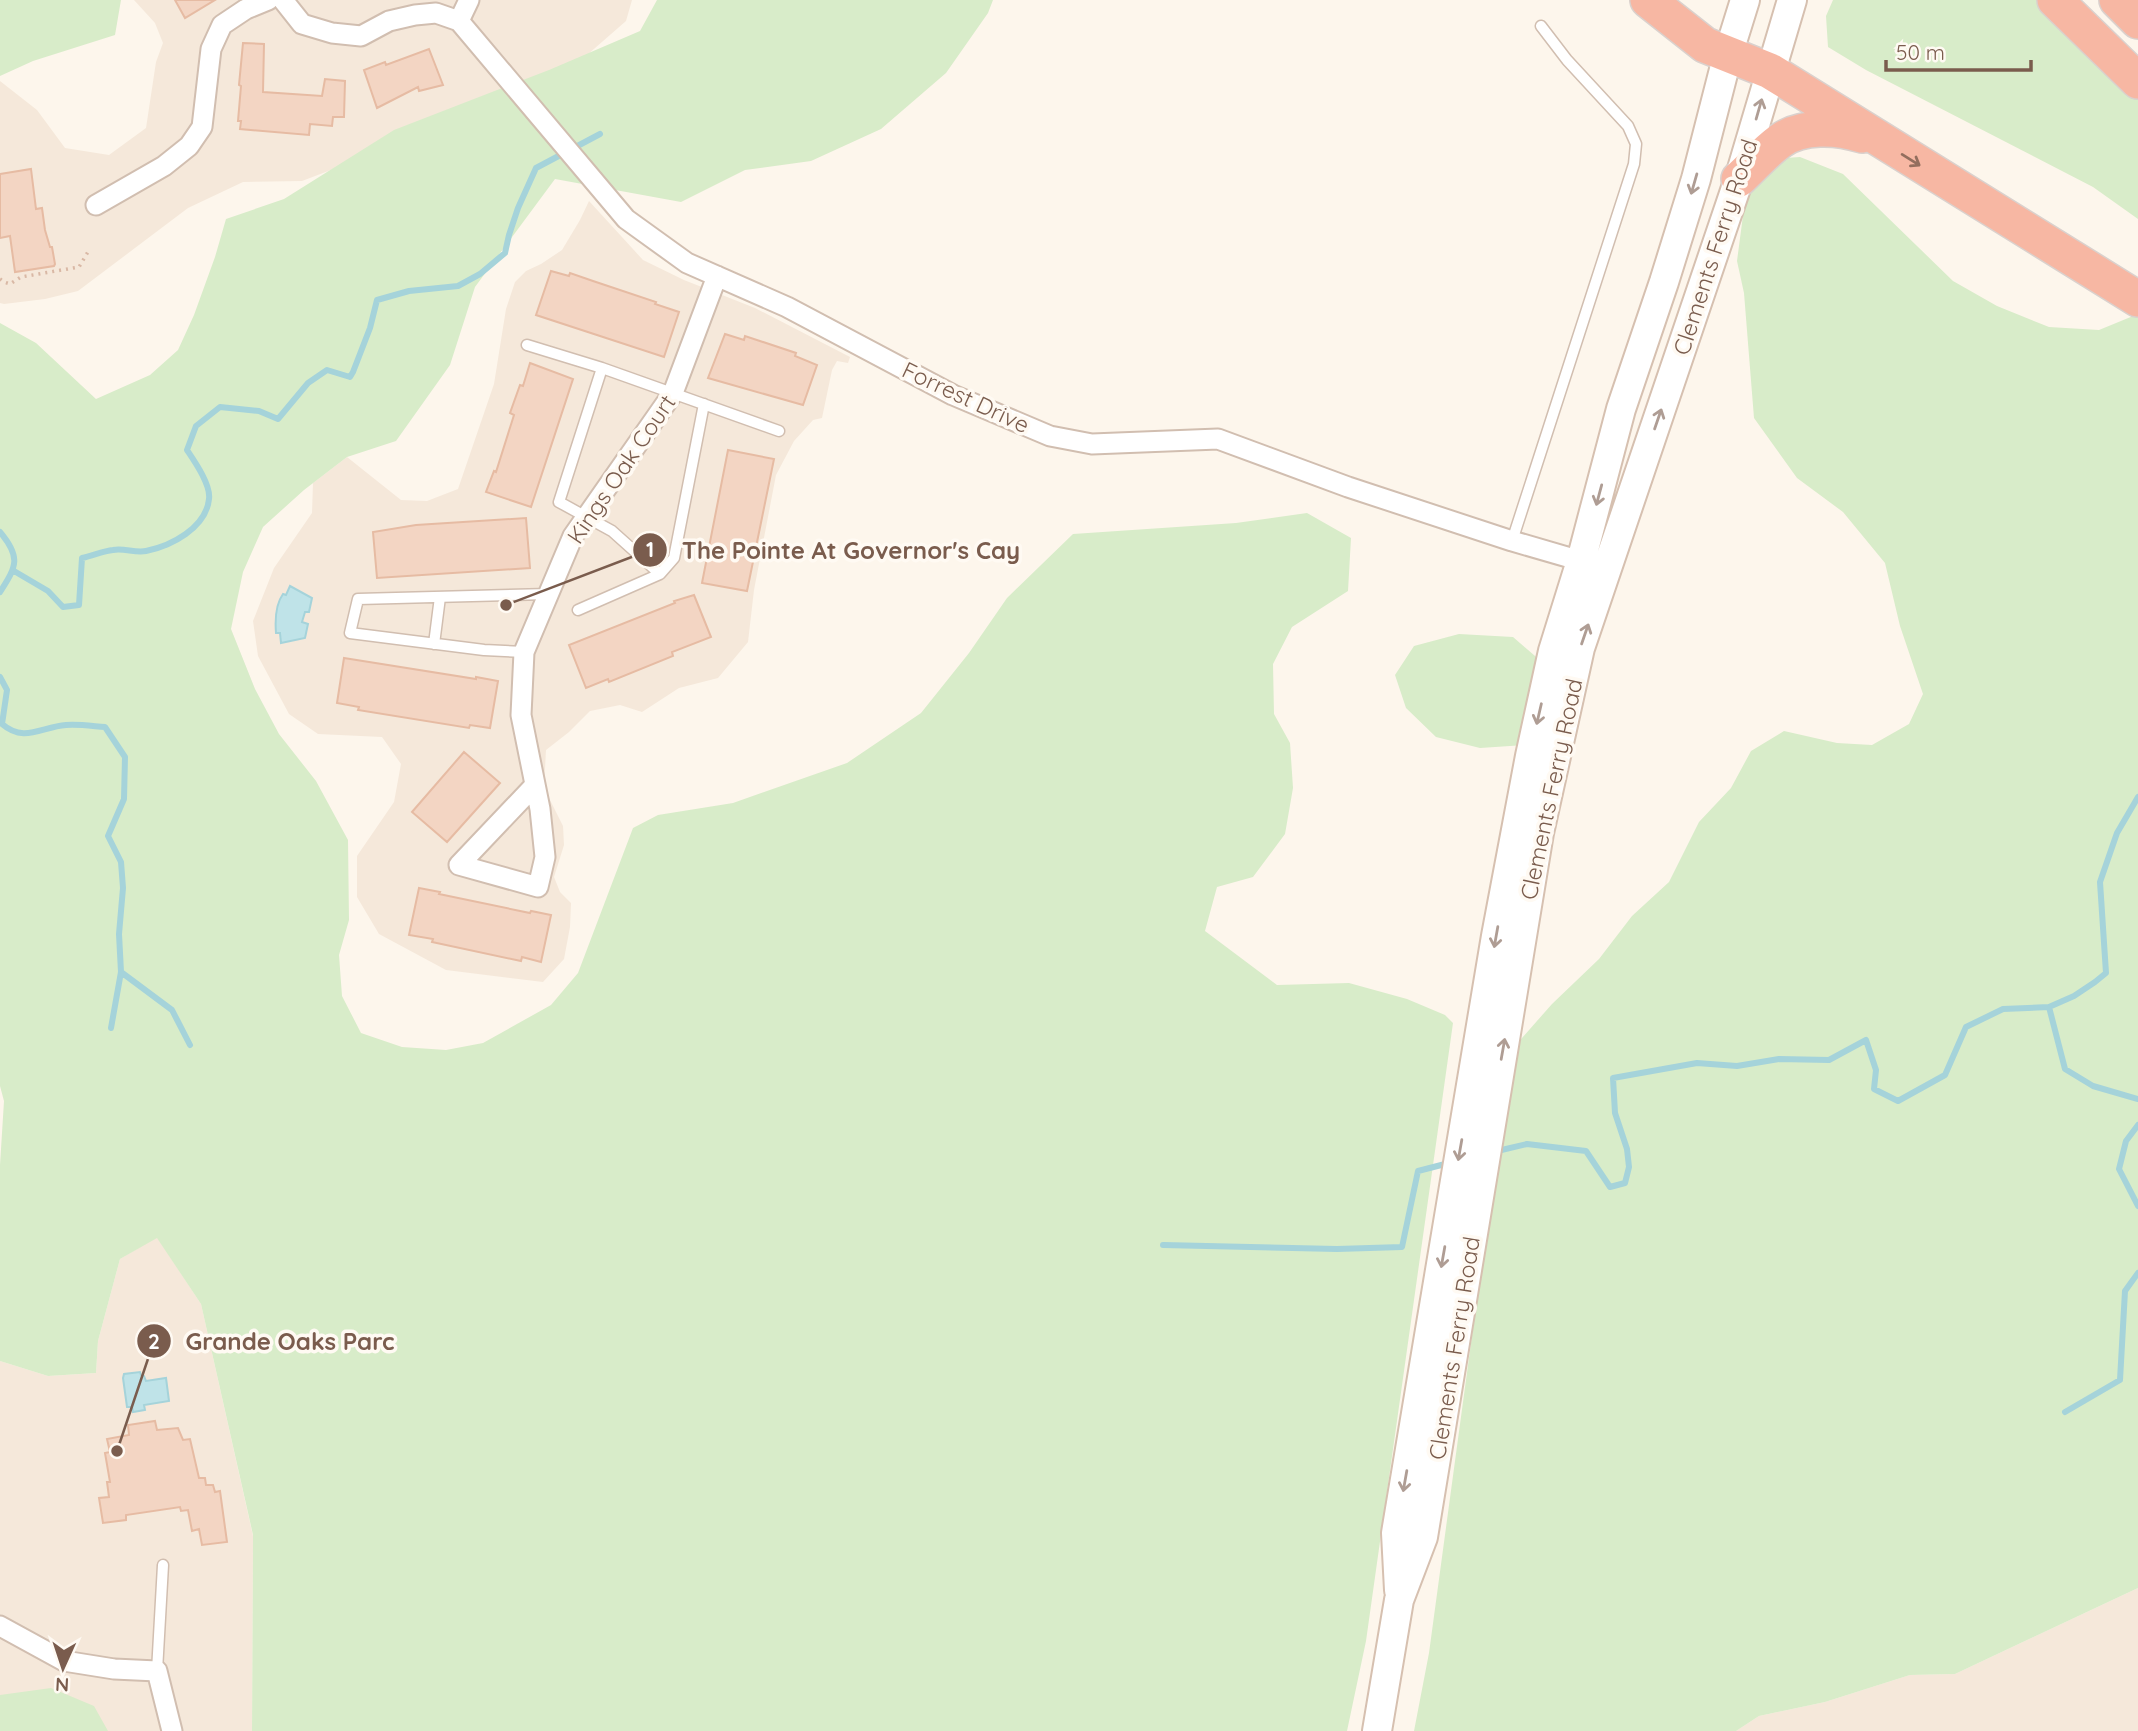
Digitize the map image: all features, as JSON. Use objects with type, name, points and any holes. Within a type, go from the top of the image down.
[{"type":"highway","points":[[1647,0],[1704,45],[1770,71],[2138,299]]},
{"type":"highway","points":[[2055,0],[2138,81]]},
{"type":"highway","points":[[2117,0],[2138,21]]},
{"type":"highway","points":[[1739,179],[1781,140],[1798,132],[1826,129],[1850,131],[1877,139]]},
{"type":"main road","name":"Clements Ferry Road","points":[[1479,1114],[1496,936],[1553,651],[1581,561],[1621,409],[1696,179],[1728,54],[1745,0]]},
{"type":"main road","name":"Clements Ferry Road","points":[[1377,1731],[1399,1600],[1396,1533],[1466,1191],[1479,1114],[1580,648],[1739,179],[1793,0]]},
{"type":"street","points":[[96,205],[164,166],[189,146],[202,127],[211,49],[222,25],[246,9],[268,0]]},
{"type":"street","points":[[283,0],[302,24],[332,33],[361,36],[389,22],[415,15],[436,13],[459,21],[469,0]]},
{"type":"street","name":"Forrest Drive","points":[[459,21],[625,219],[687,263],[787,307],[953,395],[1051,436],[1092,444],[1218,439],[1348,488],[1581,561]]},
{"type":"street","name":"Kings Oak Court","points":[[535,785],[459,865],[538,887],[545,857],[540,809],[521,715],[524,652],[573,536],[673,393],[717,276]]},
{"type":"street","points":[[0,1626],[64,1661],[114,1670],[157,1671],[172,1731]]},
{"type":"lane","points":[[1513,541],[1634,164],[1636,144],[1629,126],[1567,60],[1541,26]]},
{"type":"lane","points":[[527,345],[602,368],[779,431]]},
{"type":"lane","points":[[602,368],[558,502],[612,531],[660,574]]},
{"type":"lane","points":[[578,610],[660,574],[674,558],[704,404]]},
{"type":"lane","points":[[524,652],[484,650],[350,633],[358,599],[549,594]]},
{"type":"lane","points":[[434,644],[440,597]]},
{"type":"lane","points":[[157,1671],[163,1566]]},
{"type":"path","points":[[0,279],[10,284],[21,277],[79,267],[89,250]]},
{"type":"shaded area","points":[[134,0],[632,0],[626,21],[579,62],[373,154],[302,181],[243,182],[188,208],[78,291],[45,299],[0,303],[0,81],[37,110],[65,148],[109,155],[146,128],[156,62],[163,43],[155,23]]},
{"type":"shaded area","points":[[589,201],[643,260],[684,280],[755,308],[850,357],[848,363],[837,361],[832,370],[822,418],[813,420],[794,441],[776,475],[754,590],[748,642],[718,678],[679,688],[642,712],[620,705],[590,711],[546,750],[544,788],[563,826],[564,845],[554,877],[560,892],[571,903],[564,959],[543,982],[446,970],[379,934],[357,897],[357,856],[394,802],[401,764],[382,737],[318,734],[289,714],[258,656],[253,621],[274,568],[312,513],[313,483],[347,457],[401,500],[427,501],[458,489],[494,384],[506,309],[515,282],[526,271],[562,250]]},
{"type":"shaded area","points":[[157,1237],[201,1304],[253,1536],[252,1731],[0,1731],[0,1361],[48,1376],[96,1373],[98,1341],[120,1259]]},
{"type":"shaded area","points":[[2138,1588],[2138,1731],[1736,1731],[1759,1716],[1825,1702],[1910,1675],[1955,1674]]},
{"type":"green space","points":[[0,0],[121,0],[115,35],[33,61],[0,76]]},
{"type":"green space","points":[[657,0],[993,0],[988,13],[946,73],[881,129],[811,161],[745,170],[681,202],[555,179],[475,287],[450,365],[396,441],[347,457],[304,490],[263,527],[243,572],[231,629],[255,689],[279,734],[316,781],[348,840],[349,920],[339,955],[342,996],[361,1033],[402,1047],[446,1050],[483,1043],[551,1005],[578,973],[633,828],[658,815],[733,803],[847,763],[921,713],[969,653],[1007,598],[1073,534],[1236,523],[1307,513],[1351,538],[1348,591],[1292,627],[1273,664],[1274,714],[1290,743],[1293,788],[1285,834],[1253,877],[1217,887],[1205,931],[1277,985],[1349,983],[1407,999],[1445,1015],[1453,1023],[1366,1641],[1347,1731],[252,1731],[253,1535],[201,1304],[157,1238],[120,1259],[98,1341],[96,1373],[48,1376],[0,1361],[0,1165],[4,1101],[0,1086],[0,323],[36,343],[96,399],[150,375],[178,350],[194,315],[226,219],[284,199],[394,130],[549,70],[640,31]]},
{"type":"green space","points":[[1833,0],[2041,0],[2138,91],[2138,219],[2093,187],[1866,70],[1828,47],[1826,16]]},
{"type":"green space","points":[[1800,157],[1843,174],[1953,281],[1997,306],[2049,327],[2099,330],[2138,314],[2138,1588],[1955,1674],[1910,1675],[1825,1702],[1759,1716],[1736,1731],[1414,1731],[1429,1653],[1508,1070],[1514,1047],[1552,1004],[1599,959],[1632,916],[1669,882],[1699,822],[1731,788],[1751,751],[1784,731],[1837,743],[1872,745],[1909,724],[1923,694],[1900,626],[1885,563],[1843,512],[1797,478],[1754,418],[1744,293],[1737,261],[1744,208],[1755,160]]},
{"type":"green space","points":[[1459,634],[1513,637],[1542,662],[1525,745],[1480,748],[1436,737],[1406,708],[1395,675],[1414,646]]},
{"type":"green space","points":[[51,1688],[94,1706],[108,1731],[0,1731],[0,1695]]},
{"type":"water","points":[[290,586],[312,598],[309,612],[305,612],[302,622],[308,624],[305,638],[281,643],[280,633],[276,633],[276,613],[280,598],[283,594],[286,595]]},
{"type":"water","points":[[140,1372],[146,1381],[166,1378],[169,1401],[144,1405],[145,1410],[133,1412],[132,1407],[127,1407],[124,1374]]},
{"type":"building","points":[[175,0],[215,0],[185,18]]},
{"type":"building","points":[[243,43],[264,44],[263,92],[322,96],[325,79],[345,81],[344,117],[333,117],[332,126],[310,124],[309,135],[240,129],[239,85]]},
{"type":"building","points":[[429,49],[443,85],[419,91],[418,87],[377,108],[364,70]]},
{"type":"building","points":[[31,169],[36,209],[42,208],[55,264],[15,272],[10,236],[0,238],[0,174]]},
{"type":"building","points":[[551,271],[569,276],[570,273],[679,312],[664,357],[536,315]]},
{"type":"building","points":[[725,334],[744,340],[745,336],[796,353],[795,356],[817,365],[803,405],[708,378]]},
{"type":"building","points":[[530,363],[573,379],[531,507],[486,492],[494,471],[496,472],[514,415],[510,413]]},
{"type":"building","points":[[728,450],[774,459],[747,591],[702,583]]},
{"type":"building","points":[[526,518],[530,568],[377,578],[373,532],[416,525]]},
{"type":"building","points":[[694,595],[711,637],[672,652],[673,656],[609,682],[608,679],[586,688],[569,645]]},
{"type":"building","points":[[344,658],[498,681],[490,728],[470,725],[469,728],[358,710],[359,707],[337,703]]},
{"type":"building","points":[[464,752],[500,783],[447,842],[412,812]]},
{"type":"building","points":[[419,888],[530,913],[551,915],[541,962],[522,957],[521,961],[409,935]]},
{"type":"building","points":[[155,1421],[157,1430],[178,1428],[183,1440],[190,1439],[199,1478],[205,1478],[206,1485],[213,1485],[215,1492],[220,1491],[227,1542],[202,1545],[199,1529],[192,1531],[188,1510],[181,1511],[180,1507],[126,1515],[126,1520],[103,1523],[99,1498],[109,1497],[107,1482],[110,1482],[105,1453],[110,1452],[107,1439],[129,1435],[128,1425]]},
{"type":"waterway","points":[[14,571],[48,591],[63,607],[79,605],[82,558],[113,550],[146,551],[166,545],[186,534],[201,519],[209,499],[205,481],[187,450],[196,426],[220,407],[259,411],[278,419],[308,383],[327,370],[350,377],[370,328],[377,300],[409,291],[458,286],[480,274],[505,253],[518,208],[536,168],[600,134]]},
{"type":"waterway","points":[[0,532],[14,555],[13,568],[0,592]]},
{"type":"waterway","points":[[0,677],[7,690],[2,724],[10,730],[25,733],[66,725],[105,727],[125,757],[124,799],[108,836],[121,862],[123,888],[119,934],[121,972],[111,1028]]},
{"type":"waterway","points":[[1493,1152],[1527,1144],[1586,1151],[1610,1187],[1625,1183],[1629,1167],[1627,1149],[1615,1113],[1613,1078],[1697,1063],[1737,1066],[1779,1059],[1829,1060],[1866,1040],[1876,1070],[1874,1089],[1898,1101],[1945,1075],[1966,1027],[2003,1009],[2049,1007],[2074,996],[2106,973],[2100,882],[2117,833],[2138,797]]},
{"type":"waterway","points":[[121,972],[172,1010],[190,1045]]},
{"type":"waterway","points":[[2049,1007],[2065,1069],[2093,1086],[2138,1099]]},
{"type":"waterway","points":[[2138,1125],[2126,1141],[2119,1169],[2138,1206]]},
{"type":"waterway","points":[[1163,1245],[1337,1249],[1402,1247],[1418,1171],[1449,1163]]},
{"type":"waterway","points":[[2065,1412],[2120,1380],[2125,1291],[2138,1273]]},
{"type":"place","name":"The Pointe At Governor's Cay","points":[[506,605]]},
{"type":"place","name":"Grande Oaks Parc","points":[[117,1451]]}]
